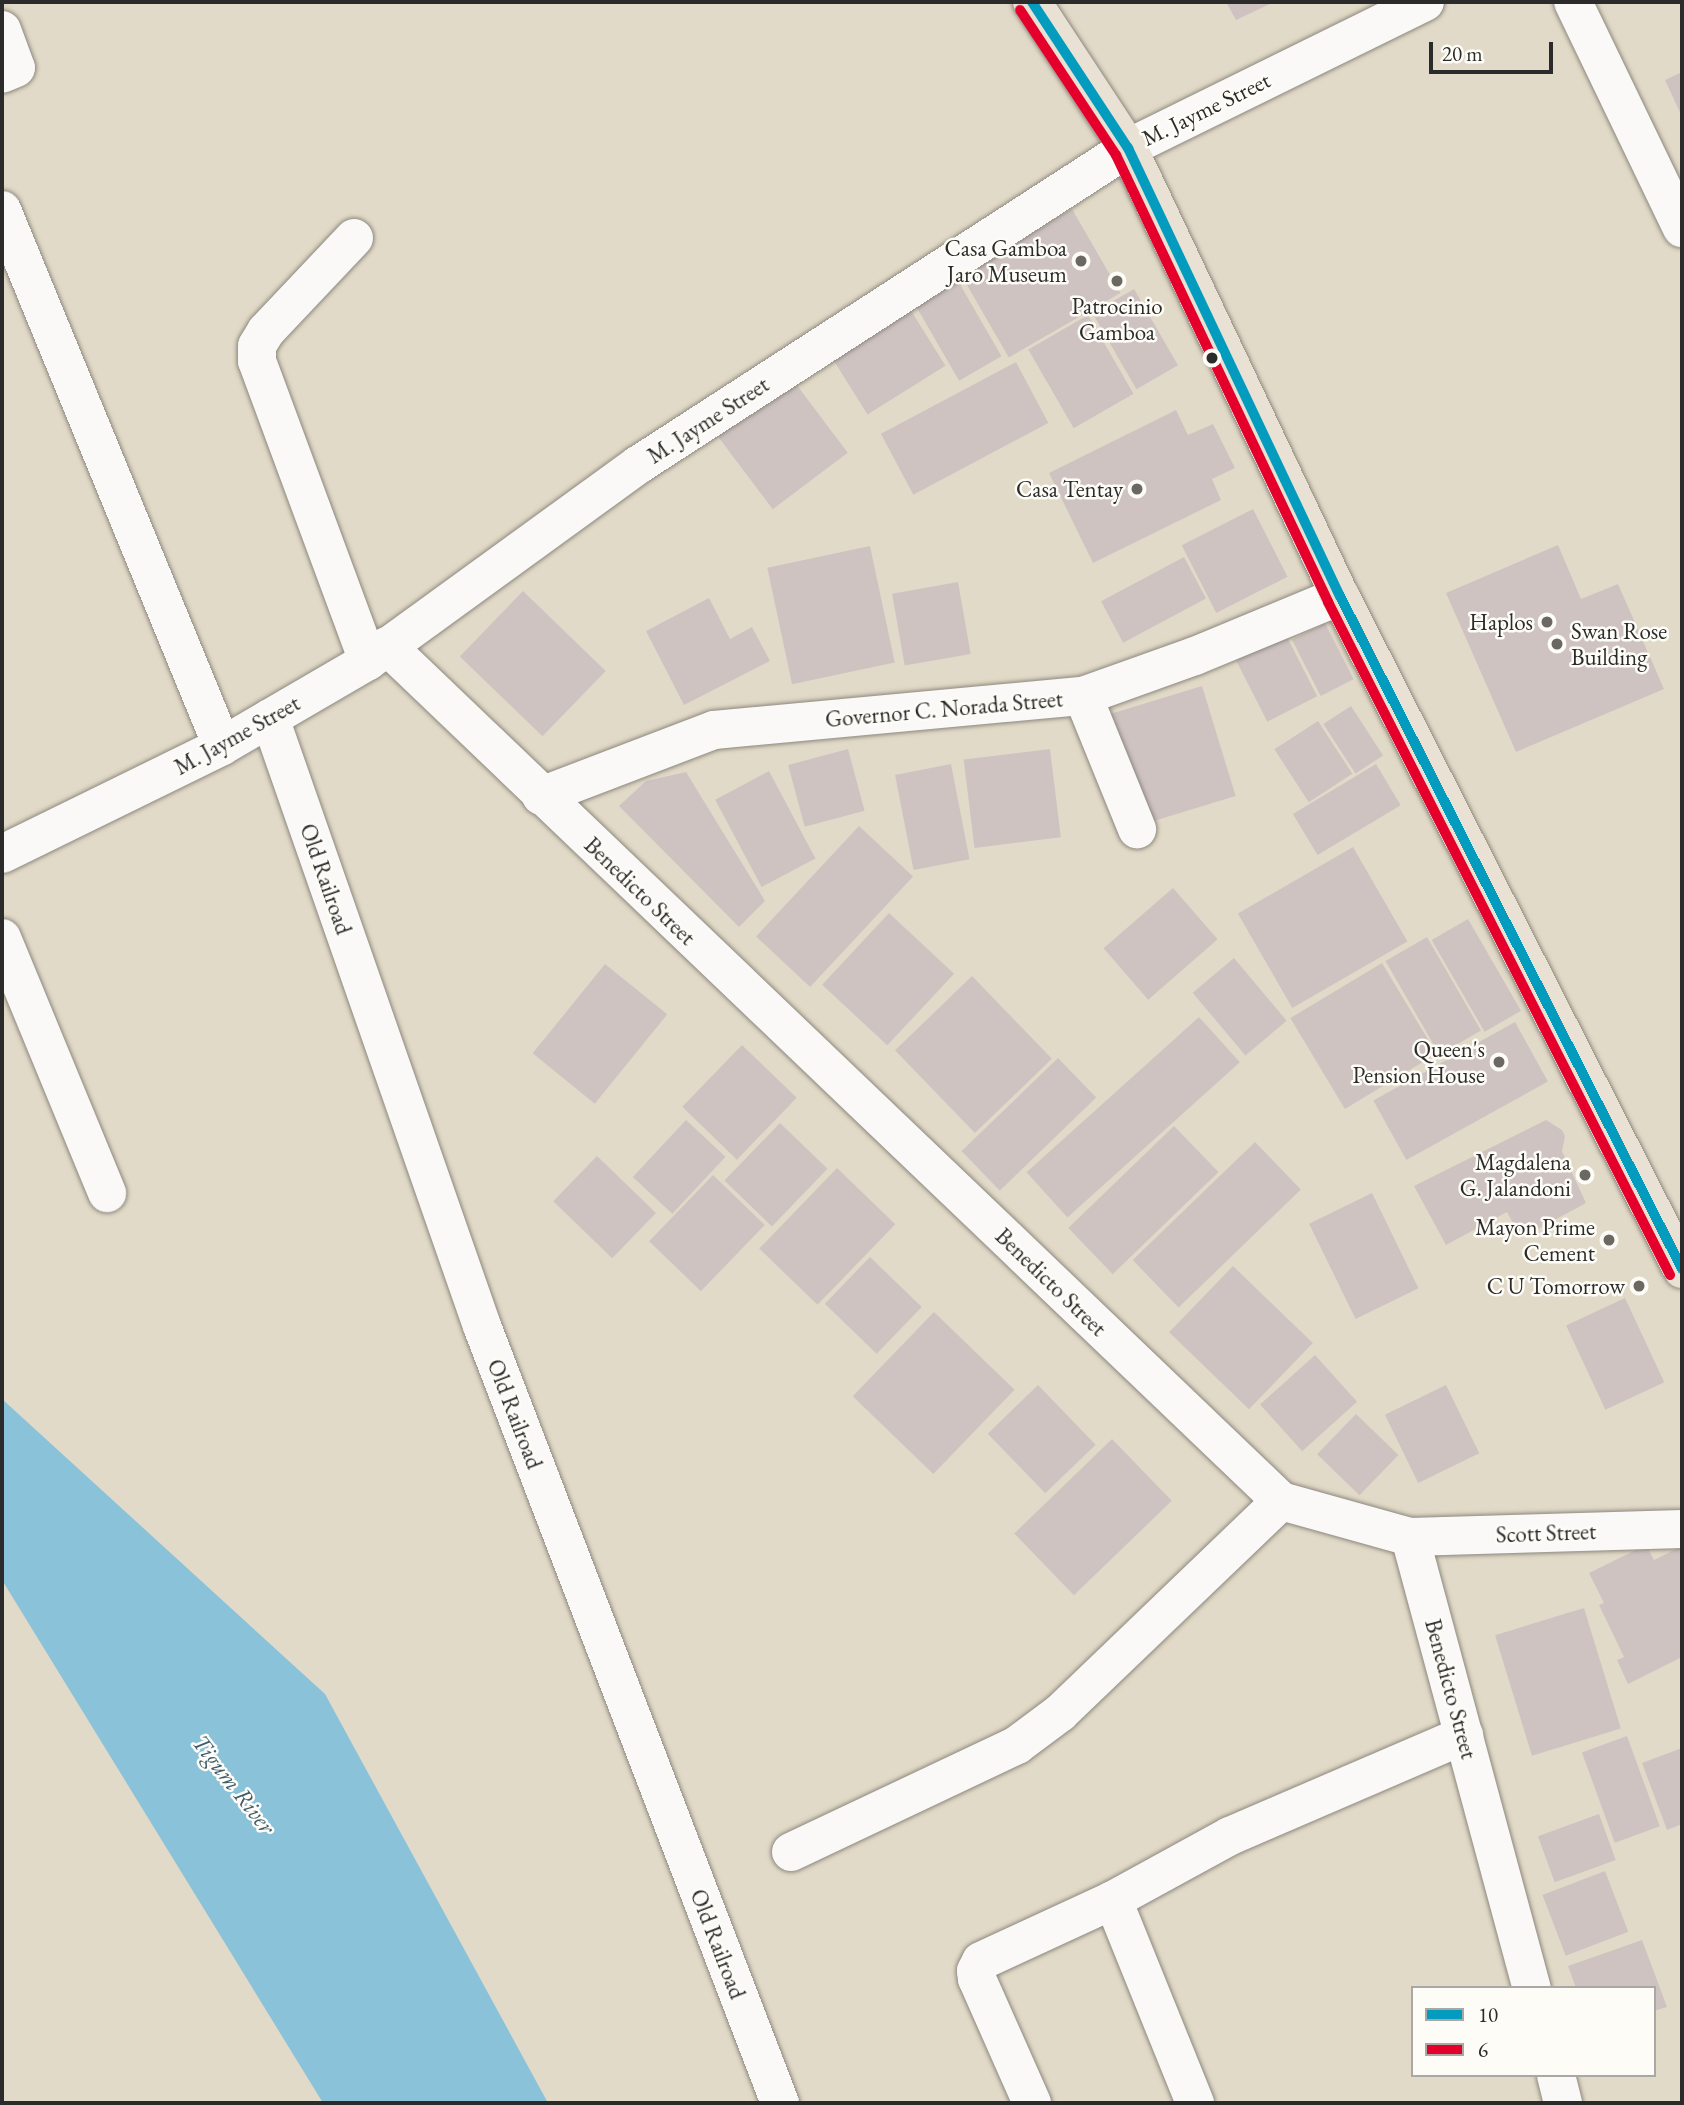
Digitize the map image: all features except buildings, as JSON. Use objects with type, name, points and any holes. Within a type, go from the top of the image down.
[{"type":"main road","points":[[1032,2],[1128,148],[1340,596],[1682,1269]]},
{"type":"street","name":"M. Jayme Street","points":[[2,854],[222,746],[377,654],[638,466],[1128,148],[1425,2]]},
{"type":"street","points":[[1573,2],[1682,228]]},
{"type":"street","points":[[2,30],[9,71]]},
{"type":"street","points":[[2,210],[222,746]]},
{"type":"street","points":[[354,238],[266,331],[257,346],[257,361],[377,654]]},
{"type":"street","name":"Governor C. Norada Street","points":[[541,796],[715,730],[1083,696],[1195,656],[1340,596]]},
{"type":"street","name":"Benedicto Street","points":[[377,654],[541,796],[1280,1501],[1410,1537],[1531,1986]]},
{"type":"street","points":[[1083,696],[1137,829]]},
{"type":"street","name":"Old Railroad","points":[[270,718],[482,1326],[780,2103]]},
{"type":"street","points":[[2,938],[107,1193]]},
{"type":"street","points":[[791,1852],[1017,1745],[1060,1713],[1280,1501]]},
{"type":"street","name":"Scott Street","points":[[1410,1537],[1682,1530]]},
{"type":"street","points":[[1032,2103],[976,1971],[981,1961],[1113,1900],[1230,1836],[1464,1735]]},
{"type":"street","points":[[1113,1900],[1195,2103]]},
{"type":"street","points":[[1556,2077],[1563,2103]]},
{"type":"water","name":"Tigum River","points":[[2,1399],[325,1694],[548,2103],[323,2103],[2,1580]]},
{"type":"transit line","name":"10","points":[[1032,2],[1128,148],[1340,596],[1682,1269]]},
{"type":"transit line","name":"6","points":[[1020,10],[1116,155],[1328,602],[1670,1275]]},
{"type":"place","name":"Casa Gamboa Jaro Museum","points":[[1081,261]]},
{"type":"place","name":"Patrocinio Gamboa","points":[[1117,281]]},
{"type":"place","name":"Casa Tentay","points":[[1137,489]]},
{"type":"place","name":"Haplos","points":[[1547,622]]},
{"type":"place","name":"Swan Rose Building","points":[[1557,644]]},
{"type":"place","name":"Queen's Pension House","points":[[1499,1062]]},
{"type":"place","name":"Magdalena G. Jalandoni","points":[[1585,1175]]},
{"type":"place","name":"Mayon Prime Cement","points":[[1609,1240]]},
{"type":"place","name":"C U Tomorrow","points":[[1639,1286]]}]
